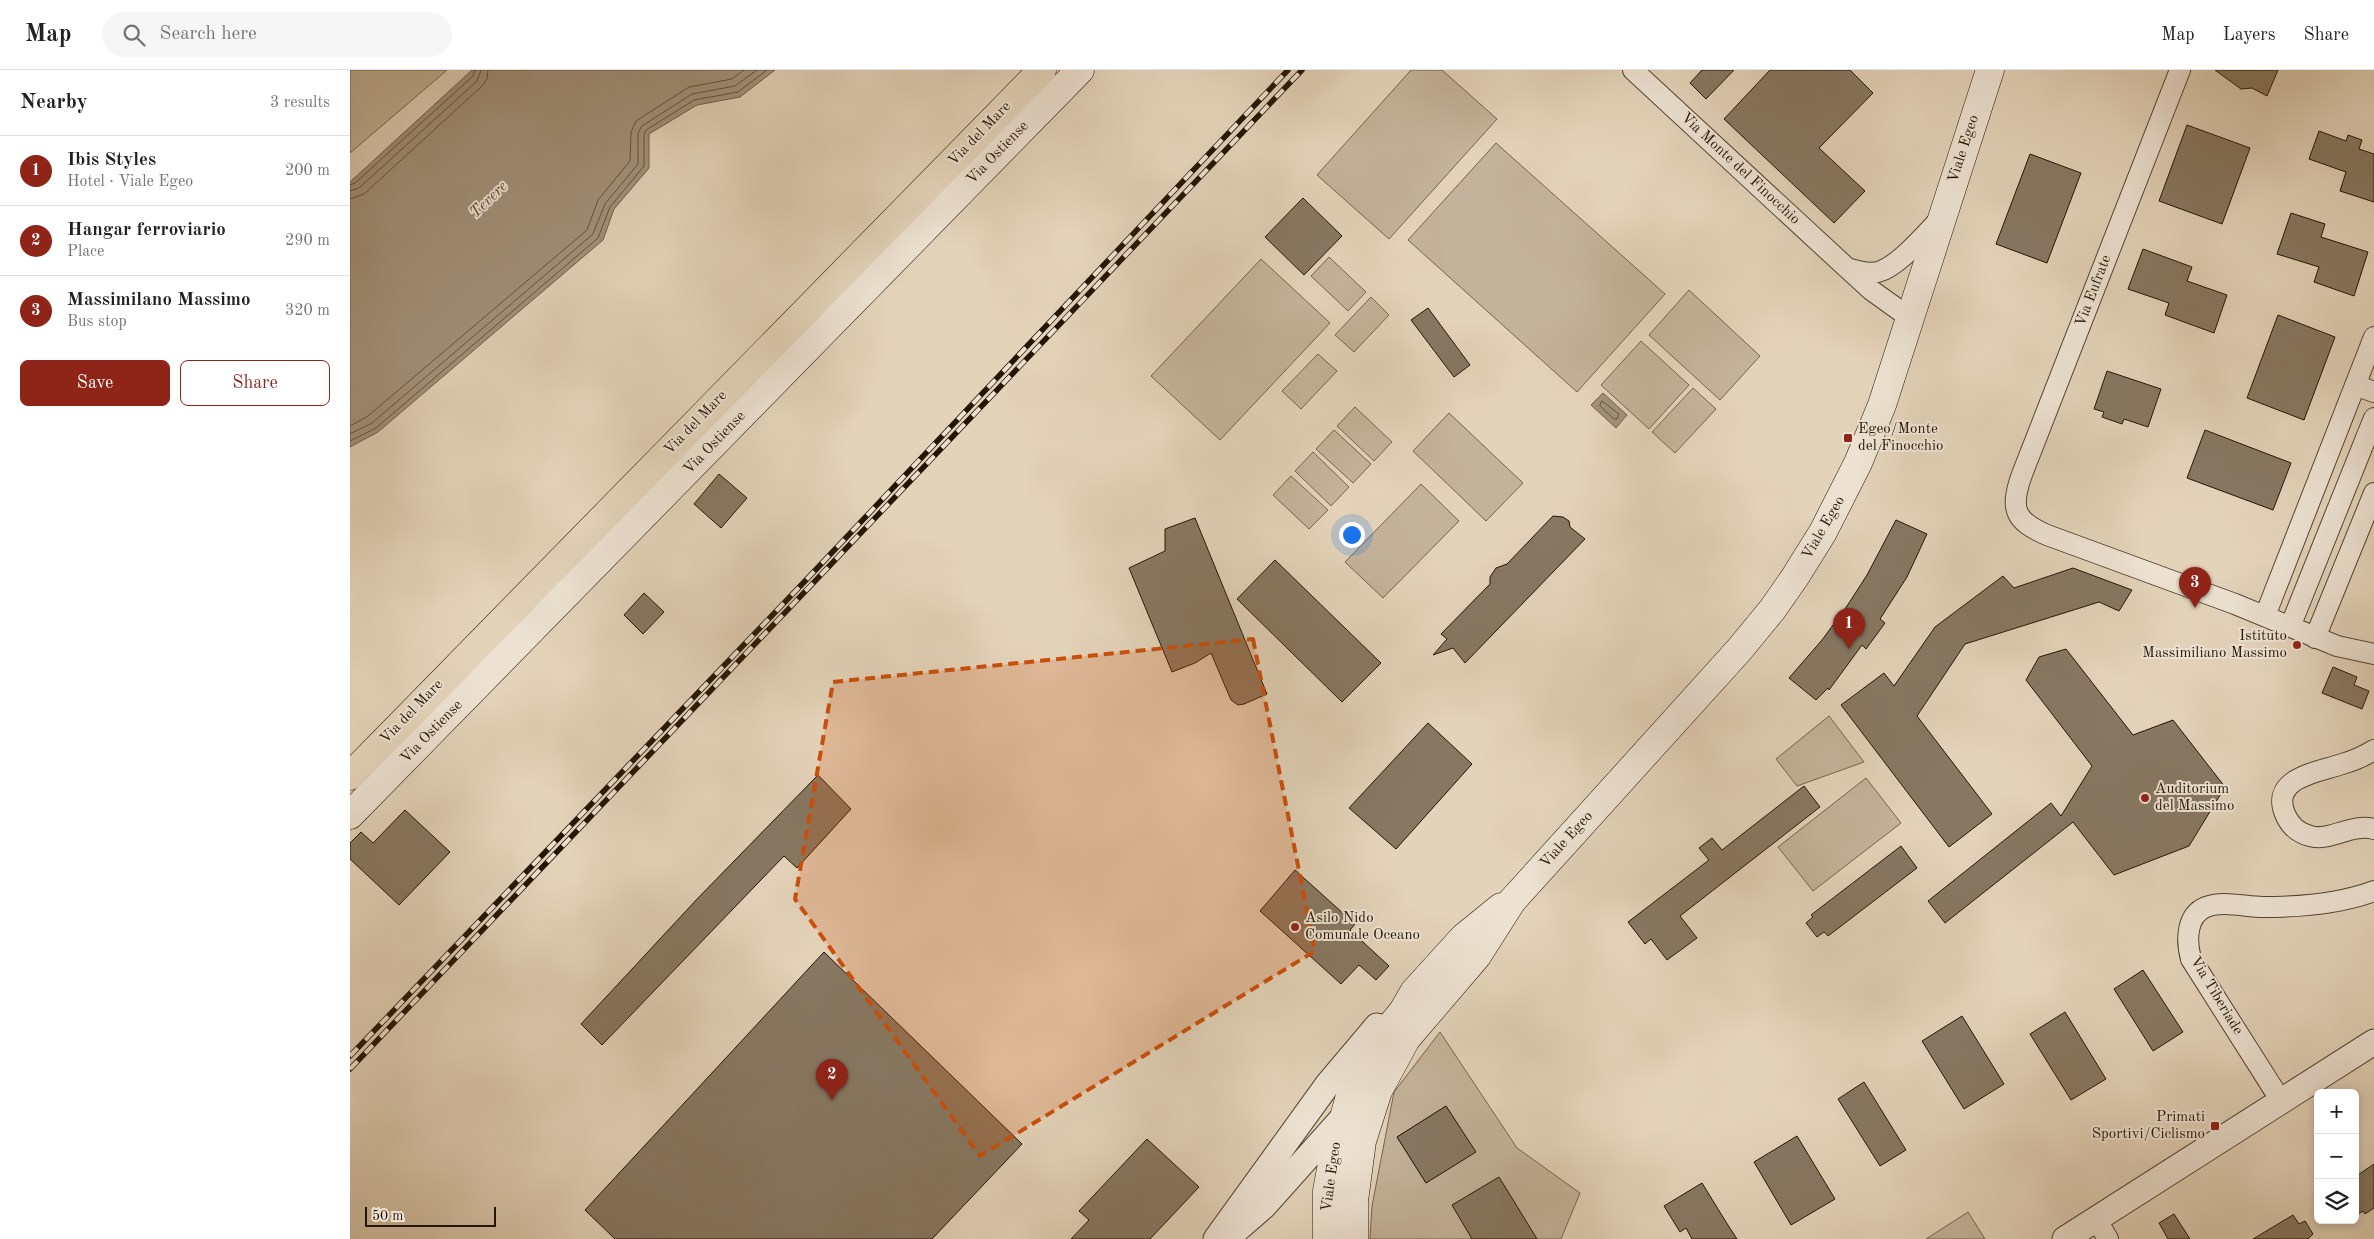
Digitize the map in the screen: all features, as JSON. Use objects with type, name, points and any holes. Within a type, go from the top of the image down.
[{"type":"main road","name":"Via del Mare","points":[[350,776],[1042,70]]},
{"type":"main road","name":"Via Ostiense","points":[[350,815],[1080,70]]},
{"type":"main road","name":"Viale Egeo","points":[[1354,1239],[1354,1201],[1362,1141],[1373,1103],[1389,1067],[1415,1027],[1477,956],[1512,901],[1739,650],[1785,592],[1823,532],[1858,463],[1882,404],[1990,70]]},
{"type":"main road","name":"Viale Egeo","points":[[1328,1239],[1328,1181],[1343,1116],[1354,1083],[1365,1061],[1403,1011],[1414,992],[1473,929],[1493,912],[1512,901]]},
{"type":"street","name":"Via Monte del Finocchio","points":[[1633,70],[1847,268],[1872,290],[1910,318]]},
{"type":"street","name":"Via Eufrate","points":[[2180,70],[2021,477],[2015,499],[2017,512],[2025,524],[2047,535],[2265,616]]},
{"type":"street","points":[[1847,268],[1863,272],[1877,272],[1885,269],[1908,251],[1942,217]]},
{"type":"street","points":[[2374,337],[2265,616],[2347,650],[2374,654]]},
{"type":"street","points":[[2355,385],[2374,392]]},
{"type":"street","points":[[2290,627],[2374,418]]},
{"type":"street","points":[[2315,638],[2374,493]]},
{"type":"street","points":[[2307,512],[2358,532]]},
{"type":"street","points":[[2374,750],[2344,764],[2296,779],[2286,791],[2283,806],[2291,826],[2309,836],[2319,837],[2356,828],[2374,829]]},
{"type":"street","name":"Via Tiberiade","points":[[2281,1101],[2191,958],[2188,942],[2191,924],[2198,912],[2211,906],[2298,906],[2336,901],[2374,891]]},
{"type":"street","points":[[1216,1239],[1296,1131],[1328,1084],[1393,1009],[1414,992]]},
{"type":"street","points":[[2065,1239],[2102,1229],[2281,1101],[2374,1042]]},
{"type":"street","name":"Viale Egeo","points":[[1362,1141],[1352,1124],[1343,1116],[1389,1067]]},
{"type":"street","points":[[1226,1239],[1264,1206],[1343,1116],[1332,1113],[1323,1115],[1296,1131]]},
{"type":"highlighted area","points":[[1253,639],[1315,951],[980,1156],[795,899],[833,682]]},
{"type":"shaded area","points":[[350,70],[447,70],[350,153]]},
{"type":"shaded area","points":[[1411,70],[1442,70],[1497,119],[1389,239],[1317,175]]},
{"type":"shaded area","points":[[1496,143],[1665,294],[1577,392],[1408,240]]},
{"type":"shaded area","points":[[1329,257],[1366,292],[1348,311],[1311,276]]},
{"type":"shaded area","points":[[1261,259],[1330,323],[1220,440],[1151,376]]},
{"type":"shaded area","points":[[1689,290],[1760,356],[1720,400],[1649,335]]},
{"type":"shaded area","points":[[1371,297],[1389,315],[1354,352],[1335,335]]},
{"type":"shaded area","points":[[1641,341],[1689,385],[1649,429],[1601,385]]},
{"type":"shaded area","points":[[1318,354],[1337,371],[1301,409],[1282,391]]},
{"type":"shaded area","points":[[1693,388],[1716,409],[1675,453],[1652,432]]},
{"type":"shaded area","points":[[1355,407],[1392,442],[1374,461],[1337,426]]},
{"type":"shaded area","points":[[1449,413],[1523,483],[1486,521],[1413,451]]},
{"type":"shaded area","points":[[1334,430],[1371,464],[1353,483],[1316,449]]},
{"type":"shaded area","points":[[1313,452],[1349,487],[1331,506],[1295,471]]},
{"type":"shaded area","points":[[1291,476],[1328,510],[1309,529],[1273,495]]},
{"type":"shaded area","points":[[1421,484],[1459,521],[1383,598],[1345,562]]},
{"type":"shaded area","points":[[1829,716],[1864,762],[1797,786],[1776,759]]},
{"type":"shaded area","points":[[1866,778],[1901,823],[1813,891],[1778,847]]},
{"type":"shaded area","points":[[1440,1032],[1517,1148],[1580,1193],[1561,1239],[1370,1239],[1372,1206],[1394,1092]],"holes":[[[1446,1106],[1475,1152],[1426,1183],[1397,1137]]]},
{"type":"shaded area","points":[[1968,1212],[1985,1239],[1926,1239]]},
{"type":"water","name":"Tevere","points":[[472,70],[775,70],[740,97],[697,105],[649,134],[649,168],[614,209],[603,240],[378,432],[350,447],[350,182]]},
{"type":"water","points":[[1603,393],[1627,415],[1616,428],[1591,405]]},
{"type":"building","points":[[1702,70],[1734,70],[1706,99],[1690,83]]},
{"type":"building","points":[[1770,70],[1850,70],[1873,93],[1819,148],[1865,191],[1834,223],[1724,119]]},
{"type":"building","points":[[2215,70],[2278,70],[2267,96],[2252,88],[2241,89]]},
{"type":"building","points":[[2187,125],[2250,148],[2222,224],[2159,201]]},
{"type":"building","points":[[2319,131],[2346,141],[2348,135],[2362,140],[2359,149],[2374,154],[2374,202],[2340,191],[2346,172],[2309,159]]},
{"type":"building","points":[[2030,154],[2081,173],[2047,263],[1996,244]]},
{"type":"building","points":[[1303,198],[1342,236],[1304,275],[1265,237]]},
{"type":"building","points":[[2291,213],[2325,224],[2321,237],[2368,252],[2354,296],[2314,282],[2319,267],[2277,254]]},
{"type":"building","points":[[2143,249],[2192,267],[2187,281],[2227,295],[2214,333],[2165,315],[2169,303],[2128,289]]},
{"type":"building","points":[[1428,308],[1470,365],[1454,377],[1411,320]]},
{"type":"building","points":[[2278,315],[2335,337],[2304,420],[2247,398]]},
{"type":"building","points":[[2107,371],[2161,389],[2148,427],[2124,419],[2122,424],[2102,417],[2104,412],[2094,409]]},
{"type":"building","points":[[2205,430],[2291,463],[2273,510],[2187,478]]},
{"type":"building","points":[[719,474],[747,498],[721,528],[694,504]]},
{"type":"building","points":[[1553,516],[1563,517],[1569,521],[1570,527],[1585,539],[1465,663],[1453,648],[1433,655],[1447,639],[1441,634],[1490,584],[1490,577],[1496,568],[1507,564]]},
{"type":"building","points":[[1195,518],[1267,694],[1244,704],[1238,705],[1231,700],[1211,653],[1195,663],[1172,672],[1129,568],[1165,551],[1165,529]]},
{"type":"building","points":[[1896,520],[1927,534],[1907,577],[1880,619],[1885,623],[1866,649],[1862,645],[1829,690],[1828,688],[1816,700],[1789,678],[1822,640],[1847,606],[1867,575]]},
{"type":"building","points":[[1275,560],[1381,663],[1342,702],[1237,599]]},
{"type":"building","points":[[2073,568],[2132,590],[2119,611],[2099,602],[1965,644],[1917,716],[1992,814],[1949,847],[1841,705],[1884,673],[1894,686],[1935,627],[2003,576],[2014,588]]},
{"type":"building","points":[[644,593],[664,612],[643,634],[624,615]]},
{"type":"building","name":"Auditorium del Massimo","points":[[2066,649],[2133,735],[2173,720],[2225,787],[2189,846],[2114,875],[2073,822],[1945,923],[1928,901],[2051,803],[2061,816],[2092,766],[2026,680],[2039,657]]},
{"type":"building","points":[[2333,667],[2357,677],[2354,685],[2369,691],[2362,709],[2322,693]]},
{"type":"building","points":[[1428,723],[1472,764],[1396,849],[1349,808]]},
{"type":"building","points":[[818,775],[851,809],[797,868],[784,856],[602,1045],[581,1024],[698,898]]},
{"type":"building","points":[[1804,786],[1820,807],[1680,916],[1697,938],[1667,960],[1651,939],[1645,944],[1628,922],[1709,860],[1699,848],[1712,838],[1722,850]]},
{"type":"building","points":[[405,810],[450,852],[399,905],[350,859],[350,843],[361,832],[373,843]]},
{"type":"building","points":[[1901,846],[1917,868],[1828,936],[1824,932],[1817,937],[1806,923],[1813,917],[1811,915]]},
{"type":"building","name":"Asilo Nido Comunale Oceano","points":[[1295,870],[1355,924],[1350,930],[1389,966],[1376,980],[1359,965],[1341,984],[1260,911]]},
{"type":"building","points":[[824,952],[1022,1144],[932,1239],[615,1239],[585,1210]]},
{"type":"building","points":[[2143,970],[2183,1032],[2153,1051],[2114,989]]},
{"type":"building","points":[[2065,1012],[2106,1079],[2071,1100],[2030,1034]]},
{"type":"building","points":[[1962,1016],[2004,1084],[1964,1109],[1922,1041]]},
{"type":"building","points":[[1864,1082],[1906,1150],[1880,1166],[1838,1099]]},
{"type":"building","points":[[1446,1106],[1476,1152],[1426,1183],[1397,1137]]},
{"type":"building","points":[[1797,1136],[1835,1199],[1791,1225],[1754,1162]]},
{"type":"building","points":[[1147,1139],[1199,1187],[1150,1239],[1071,1239],[1089,1220],[1079,1211]]},
{"type":"building","points":[[2374,1164],[2374,1208],[2365,1214],[2363,1211],[2359,1214],[2359,1174]]},
{"type":"building","points":[[1499,1177],[1537,1239],[1472,1239],[1452,1205]]},
{"type":"building","points":[[1702,1183],[1737,1239],[1692,1239],[1686,1228],[1680,1232],[1664,1206]]},
{"type":"building","points":[[2174,1214],[2190,1239],[2168,1239],[2159,1223]]},
{"type":"building","points":[[2293,1215],[2299,1224],[2305,1221],[2313,1234],[2308,1239],[2253,1239]]},
{"type":"railway","points":[[350,1056],[806,580],[1288,70]]},
{"type":"railway","points":[[350,1069],[1302,70]]},
{"type":"place","name":"Egeo/Monte del Finocchio","points":[[1848,438]]},
{"type":"place","name":"Massimilano Massimo","points":[[2195,608]]},
{"type":"place","name":"Istituto Massimiliano Massimo","points":[[2297,645]]},
{"type":"place","name":"Ibis Styles","points":[[1849,649]]},
{"type":"place","name":"Auditorium del Massimo","points":[[2145,798]]},
{"type":"place","name":"Asilo Nido Comunale Oceano","points":[[1295,927]]},
{"type":"place","name":"Hangar ferroviario","points":[[832,1100]]},
{"type":"place","name":"Primati Sportivi/Ciclismo","points":[[2215,1126]]}]
